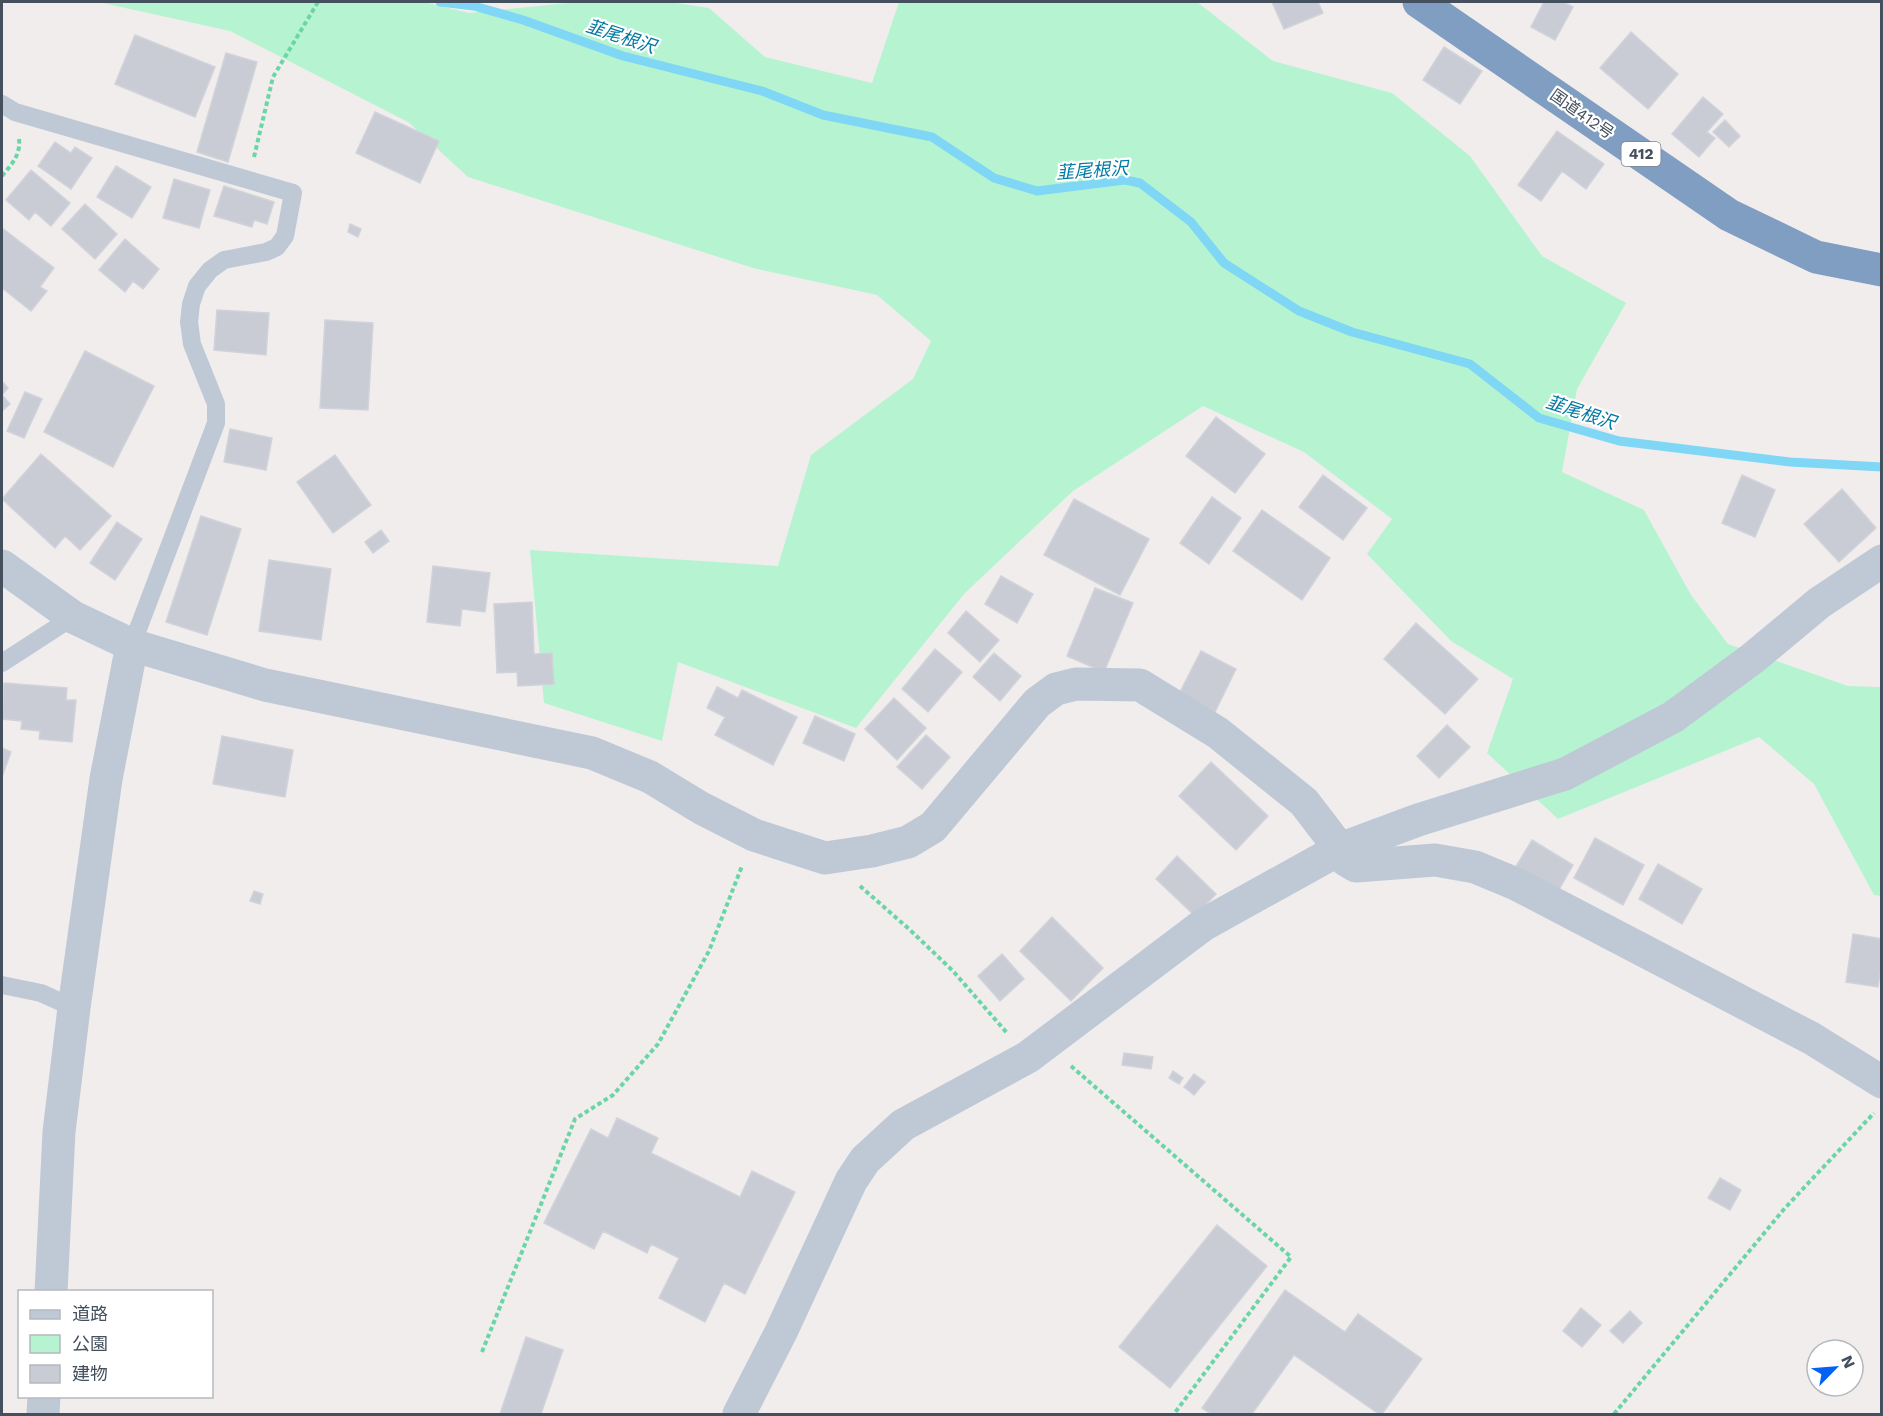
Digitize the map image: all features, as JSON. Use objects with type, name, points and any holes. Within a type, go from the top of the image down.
[{"type":"highway","name":"国道412号","points":[[1419,2],[1729,215],[1816,257],[1881,270]]},
{"type":"street","points":[[739,1414],[781,1332],[847,1189],[865,1160],[903,1125],[1028,1057],[1203,925],[1340,849],[1418,820],[1565,774],[1663,722],[1753,658],[1819,603],[1881,561]]},
{"type":"street","points":[[2,566],[73,617],[132,645],[265,685],[592,753],[650,777],[701,808],[754,835],[825,858],[872,851],[908,842],[933,827],[1037,703],[1056,689],[1076,684],[1140,685],[1218,734],[1304,802],[1346,860],[1356,866],[1436,860],[1475,867],[1516,884],[1810,1038],[1881,1082]]},
{"type":"street","points":[[51,1290],[59,1132],[74,1008],[106,779],[132,645]]},
{"type":"street","points":[[43,1414],[44,1398]]},
{"type":"lane","points":[[8,108],[293,193],[285,237],[277,247],[266,252],[224,260],[210,270],[197,286],[191,304],[189,322],[192,344],[216,404],[216,423],[132,645]]},
{"type":"lane","points":[[2,663],[73,617]]},
{"type":"lane","points":[[2,985],[41,993],[74,1008]]},
{"type":"path","points":[[247,181],[273,77],[318,2]]},
{"type":"path","points":[[2,176],[16,158],[20,145],[8,108]]},
{"type":"path","points":[[482,1352],[575,1119],[613,1095],[658,1044],[709,951],[754,835]]},
{"type":"path","points":[[825,858],[869,894],[946,964],[1028,1057],[1065,1061],[1291,1257],[1174,1414]]},
{"type":"path","points":[[1614,1414],[1785,1208],[1881,1106]]},
{"type":"green space","points":[[98,2],[424,2],[469,13],[578,2],[669,2],[709,8],[765,57],[872,83],[899,2],[1197,2],[1273,61],[1392,93],[1470,156],[1542,256],[1626,303],[1577,389],[1562,472],[1644,510],[1691,595],[1728,644],[1848,686],[1881,687],[1881,896],[1874,895],[1814,784],[1759,737],[1558,819],[1487,753],[1513,679],[1451,641],[1367,554],[1392,519],[1304,452],[1203,406],[1073,491],[964,594],[856,728],[678,662],[662,741],[544,703],[530,550],[778,566],[811,455],[913,379],[931,341],[877,295],[753,268],[468,177],[408,122],[230,31]]},
{"type":"building","points":[[1272,2],[1318,2],[1323,13],[1284,29]]},
{"type":"building","points":[[1544,2],[1563,2],[1573,7],[1555,40],[1531,27]]},
{"type":"building","points":[[1631,32],[1678,74],[1648,109],[1600,68]]},
{"type":"building","points":[[135,35],[215,67],[195,117],[115,84]]},
{"type":"building","points":[[1444,47],[1482,71],[1460,104],[1423,80]]},
{"type":"building","points":[[226,53],[257,62],[228,162],[197,152]]},
{"type":"building","points":[[1703,97],[1723,114],[1707,132],[1715,138],[1699,157],[1672,134]]},
{"type":"building","points":[[375,112],[439,141],[420,183],[356,153]]},
{"type":"building","points":[[1725,120],[1740,136],[1729,147],[1713,132]]},
{"type":"building","points":[[1557,131],[1604,164],[1586,189],[1562,171],[1541,201],[1518,185]]},
{"type":"building","points":[[55,142],[71,153],[75,147],[92,158],[71,189],[38,166]]},
{"type":"building","points":[[116,166],[151,187],[132,218],[97,197]]},
{"type":"building","points":[[31,170],[70,203],[51,226],[35,212],[29,220],[6,200]]},
{"type":"building","points":[[174,179],[210,190],[199,228],[163,218]]},
{"type":"building","points":[[224,186],[274,202],[267,224],[254,220],[252,227],[214,216]]},
{"type":"building","points":[[85,204],[117,234],[95,259],[62,229]]},
{"type":"building","points":[[350,224],[361,229],[358,237],[348,232]]},
{"type":"building","points":[[2,228],[54,268],[40,287],[47,291],[31,311],[2,288]]},
{"type":"building","points":[[125,239],[159,269],[143,289],[133,281],[125,292],[99,270]]},
{"type":"building","points":[[217,310],[269,313],[266,355],[214,350]]},
{"type":"building","points":[[325,320],[373,323],[368,410],[320,408]]},
{"type":"building","points":[[85,351],[154,386],[113,467],[44,432]]},
{"type":"building","points":[[2,381],[8,388],[2,395]]},
{"type":"building","points":[[25,392],[42,399],[24,438],[7,431]]},
{"type":"building","points":[[2,395],[10,404],[2,411]]},
{"type":"building","points":[[1216,417],[1265,454],[1235,493],[1186,456]]},
{"type":"building","points":[[230,429],[272,438],[266,470],[224,462]]},
{"type":"building","points":[[41,454],[111,516],[80,550],[65,536],[55,548],[2,499]]},
{"type":"building","points":[[335,455],[371,505],[333,533],[297,482]]},
{"type":"building","points":[[1323,475],[1367,508],[1343,540],[1299,507]]},
{"type":"building","points":[[1742,475],[1775,490],[1755,537],[1722,523]]},
{"type":"building","points":[[1842,489],[1876,528],[1839,562],[1804,524]]},
{"type":"building","points":[[1212,497],[1241,518],[1209,564],[1180,543]]},
{"type":"building","points":[[1074,499],[1149,539],[1120,595],[1044,555]]},
{"type":"building","points":[[1262,510],[1330,558],[1302,600],[1233,551]]},
{"type":"building","points":[[201,516],[241,529],[207,635],[166,622]]},
{"type":"building","points":[[117,522],[142,539],[115,580],[90,563]]},
{"type":"building","points":[[381,530],[389,541],[373,553],[365,542]]},
{"type":"building","points":[[269,560],[331,569],[321,640],[259,631]]},
{"type":"building","points":[[433,566],[490,573],[485,612],[462,609],[460,626],[427,622]]},
{"type":"building","points":[[1001,576],[1033,594],[1017,623],[985,604]]},
{"type":"building","points":[[1095,588],[1133,603],[1104,672],[1067,656]]},
{"type":"building","points":[[532,602],[534,654],[552,653],[554,684],[518,686],[517,672],[497,673],[494,604]]},
{"type":"building","points":[[966,611],[999,640],[980,662],[948,633]]},
{"type":"building","points":[[1416,623],[1478,679],[1445,714],[1384,659]]},
{"type":"building","points":[[935,649],[962,672],[928,712],[902,689]]},
{"type":"building","points":[[1201,651],[1236,669],[1215,712],[1179,694]]},
{"type":"building","points":[[994,653],[1021,676],[1000,701],[973,677]]},
{"type":"building","points":[[4,683],[67,688],[66,700],[76,700],[72,742],[39,739],[40,731],[21,729],[22,721],[2,719]]},
{"type":"building","points":[[717,687],[738,698],[742,690],[797,717],[773,765],[715,735],[725,717],[707,708]]},
{"type":"building","points":[[894,698],[926,728],[897,760],[865,729]]},
{"type":"building","points":[[815,716],[855,734],[844,761],[803,743]]},
{"type":"building","points":[[1447,725],[1470,747],[1439,778],[1417,756]]},
{"type":"building","points":[[926,735],[950,757],[922,789],[897,767]]},
{"type":"building","points":[[222,736],[293,750],[285,797],[213,784]]},
{"type":"building","points":[[2,748],[11,752],[2,777]]},
{"type":"building","points":[[1211,762],[1268,816],[1236,850],[1179,796]]},
{"type":"building","points":[[1595,838],[1644,865],[1623,905],[1574,878]]},
{"type":"building","points":[[1532,840],[1573,865],[1557,893],[1515,868]]},
{"type":"building","points":[[1177,856],[1216,894],[1195,916],[1156,879]]},
{"type":"building","points":[[1658,864],[1702,889],[1682,924],[1639,899]]},
{"type":"building","points":[[254,891],[263,894],[260,904],[250,901]]},
{"type":"building","points":[[1052,917],[1103,968],[1071,1001],[1020,951]]},
{"type":"building","points":[[1853,934],[1882,939],[1882,962],[1878,987],[1846,982]]},
{"type":"building","points":[[1002,954],[1024,979],[1000,1001],[978,976]]},
{"type":"building","points":[[1124,1053],[1153,1057],[1151,1069],[1122,1065]]},
{"type":"building","points":[[1173,1071],[1183,1078],[1179,1084],[1169,1078]]},
{"type":"building","points":[[1194,1074],[1205,1082],[1194,1095],[1184,1087]]},
{"type":"building","points":[[617,1118],[658,1138],[651,1153],[740,1197],[752,1171],[795,1192],[745,1294],[724,1283],[705,1322],[659,1298],[679,1258],[651,1244],[647,1253],[603,1231],[594,1249],[544,1223],[591,1129],[608,1138]]},
{"type":"building","points":[[1720,1178],[1741,1190],[1730,1210],[1708,1198]]},
{"type":"building","points":[[1217,1225],[1267,1266],[1170,1388],[1119,1347]]},
{"type":"building","points":[[1285,1290],[1345,1332],[1358,1314],[1422,1359],[1382,1414],[1294,1355],[1252,1414],[1211,1414],[1202,1408]]},
{"type":"building","points":[[1581,1308],[1601,1325],[1582,1347],[1563,1331]]},
{"type":"building","points":[[1630,1311],[1642,1323],[1623,1343],[1610,1331]]},
{"type":"building","points":[[526,1337],[563,1350],[541,1414],[500,1414]]},
{"type":"waterway","name":"韮尾根沢","points":[[440,2],[474,6],[523,20],[623,56],[762,91],[823,115],[932,137],[994,178],[1037,191],[1125,180],[1140,183],[1191,222],[1224,263],[1299,311],[1352,332],[1470,364],[1539,418],[1619,441],[1790,462],[1882,467]]}]
